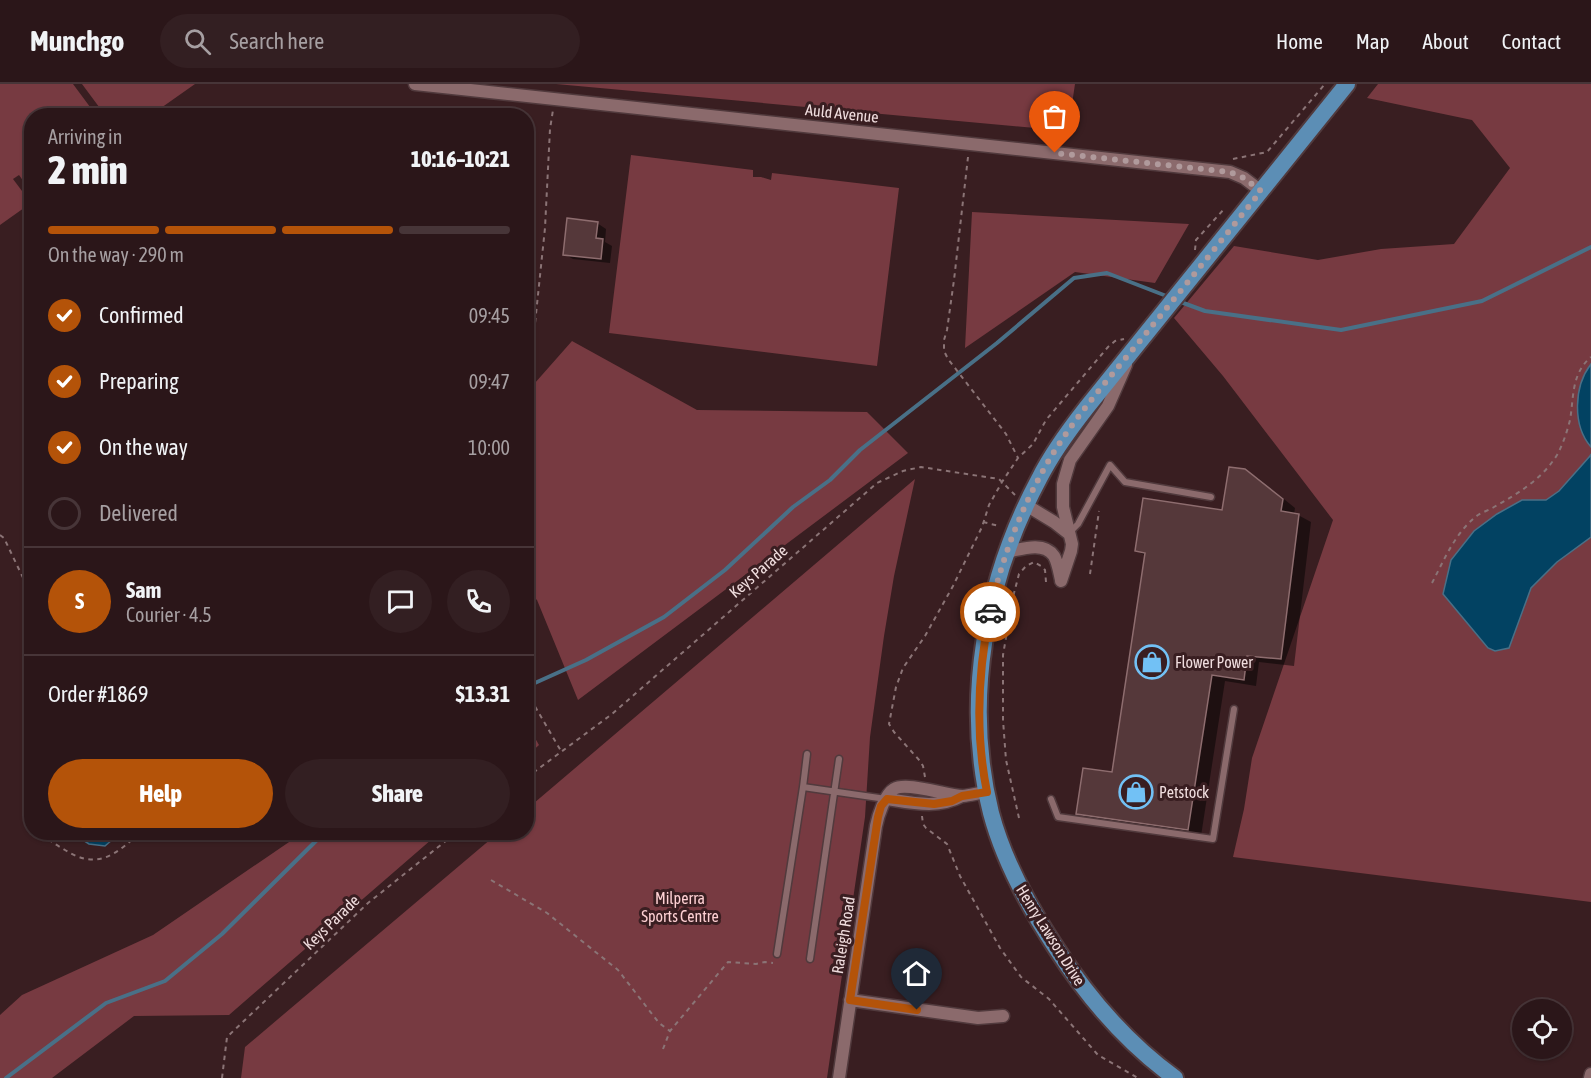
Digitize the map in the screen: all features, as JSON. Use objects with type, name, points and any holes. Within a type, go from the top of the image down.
[{"type":"main road","name":"Henry Lawson Drive","points":[[1175,1078],[1136,1046],[1084,988],[1055,947],[1027,901],[1013,872],[996,827],[979,747],[983,648],[990,609],[1007,552],[1038,480],[1065,436],[1131,345],[1152,326],[1347,84]]},
{"type":"street","name":"Auld Avenue","points":[[415,84],[1230,172],[1244,178],[1261,191]]},
{"type":"street","points":[[1007,552],[1030,547],[1047,549],[1056,560],[1061,581],[1072,544],[1063,507],[1063,484],[1070,460],[1108,406],[1131,345]]},
{"type":"street","points":[[1026,505],[1068,533]]},
{"type":"street","points":[[887,799],[891,790],[904,787],[962,796],[987,792]]},
{"type":"street","name":"Raleigh Road","points":[[839,1078],[878,817],[881,806],[887,799]]},
{"type":"street","points":[[850,1000],[970,1018],[1003,1016]]},
{"type":"street","points":[[1590,1078],[1591,1074]]},
{"type":"lane","points":[[1068,533],[1078,524],[1110,465],[1125,482],[1211,496]]},
{"type":"lane","points":[[1051,799],[1058,817],[1213,839],[1234,709]]},
{"type":"lane","points":[[777,954],[807,754]]},
{"type":"lane","points":[[810,959],[839,759]]},
{"type":"lane","points":[[803,787],[887,799]]},
{"type":"path","points":[[1233,159],[1267,152],[1325,84]]},
{"type":"path","points":[[534,333],[546,228],[550,129],[555,99]]},
{"type":"path","points":[[968,158],[944,351],[1006,434],[1018,458]]},
{"type":"path","points":[[1195,251],[1196,240],[1226,208]]},
{"type":"path","points":[[924,784],[923,766],[890,727],[889,720],[896,687],[903,668],[925,636],[953,586],[982,527],[989,505],[1018,458],[1033,444],[1046,420],[1108,347],[1115,341],[1131,345]]},
{"type":"path","points":[[1432,583],[1451,547],[1464,529],[1478,515],[1537,479],[1550,465],[1563,443],[1579,370],[1591,357]]},
{"type":"path","name":"Keys Parade","points":[[534,772],[612,714],[878,483],[903,471],[921,467],[999,479],[1002,482]]},
{"type":"path","points":[[1002,482],[1026,505]]},
{"type":"path","points":[[1090,574],[1099,511]]},
{"type":"path","points":[[983,522],[999,526]]},
{"type":"path","points":[[0,535],[4,538],[24,580]]},
{"type":"path","points":[[1019,818],[1006,760],[1003,720],[1003,655],[1019,574],[1026,566],[1034,562],[1045,570],[1046,582]]},
{"type":"path","points":[[534,704],[561,751]]},
{"type":"path","points":[[921,808],[923,824],[947,844],[960,876],[1000,948],[1021,977],[1049,999],[1098,1055],[1138,1078]]},
{"type":"path","points":[[49,840],[75,856],[98,860],[118,852],[132,840]]},
{"type":"path","name":"Keys Parade","points":[[222,1078],[228,1037],[368,903],[447,840]]},
{"type":"path","points":[[490,880],[547,914],[618,970],[659,1023],[670,1031]]},
{"type":"path","points":[[663,1049],[670,1031],[728,962],[776,963],[777,954]]},
{"type":"green space","points":[[0,84],[73,84],[91,108],[24,108],[24,182],[19,175],[13,179],[24,194],[24,208],[0,225]]},
{"type":"green space","points":[[82,84],[195,84],[161,108],[100,108]]},
{"type":"green space","points":[[556,84],[1075,84],[1068,131]]},
{"type":"green space","points":[[1378,84],[1591,84],[1591,902],[1233,857],[1252,758],[1333,520],[1223,376],[1174,318],[1234,246],[1318,260],[1381,249],[1454,244],[1510,168],[1472,120],[1367,98]]},
{"type":"green space","points":[[631,155],[753,170],[753,177],[771,180],[772,173],[899,188],[877,366],[609,333]]},
{"type":"green space","points":[[972,212],[1189,224],[1155,283],[1075,272],[965,348]]},
{"type":"green space","points":[[572,341],[697,410],[867,412],[908,453],[578,700],[534,597],[534,384]]},
{"type":"green space","name":"Milperra Sports Centre","points":[[915,479],[894,576],[884,636],[870,737],[865,817],[827,1078],[241,1078],[245,1047],[490,840],[534,840],[534,803]]},
{"type":"green space","points":[[534,736],[539,745],[534,750]]},
{"type":"green space","points":[[292,840],[431,840],[229,1015],[134,1016],[52,1078],[0,1078],[0,1015],[22,995],[153,935]]},
{"type":"water","points":[[1591,364],[1591,447],[1581,428],[1578,406],[1581,383]]},
{"type":"water","points":[[1591,454],[1591,537],[1557,562],[1531,588],[1509,648],[1495,651],[1488,648],[1443,594],[1451,560],[1474,531],[1497,514],[1522,500],[1546,500],[1559,491]]},
{"type":"water","points":[[83,840],[112,840],[105,846],[89,844]]},
{"type":"building","points":[[567,218],[598,222],[596,238],[603,239],[601,259],[563,255]]},
{"type":"building","points":[[1229,467],[1245,469],[1283,499],[1281,511],[1299,514],[1281,659],[1247,656],[1244,680],[1212,675],[1188,830],[1076,814],[1083,768],[1112,772],[1145,553],[1135,551],[1143,498],[1222,510]]},
{"type":"waterway","points":[[1178,301],[1205,311],[1341,330],[1482,301],[1591,247]]},
{"type":"waterway","points":[[534,683],[586,660],[664,617],[725,570],[793,507],[830,480],[860,450],[997,343],[1074,278],[1107,273],[1169,297]]},
{"type":"waterway","points":[[6,1078],[106,1003],[165,981],[222,934],[317,840]]},
{"type":"way so far","points":[[990,612],[1002,566],[1019,521],[1038,480],[1055,451],[1087,407],[1261,191],[1244,178],[1230,172],[1055,153]]},
{"type":"place","name":"Flower Power","points":[[1152,662]]},
{"type":"place","name":"Petstock","points":[[1136,792]]},
{"type":"route","points":[[917,1010],[850,1000],[879,811],[887,799],[934,804],[987,792],[979,747],[979,717],[983,648],[990,612]]}]
